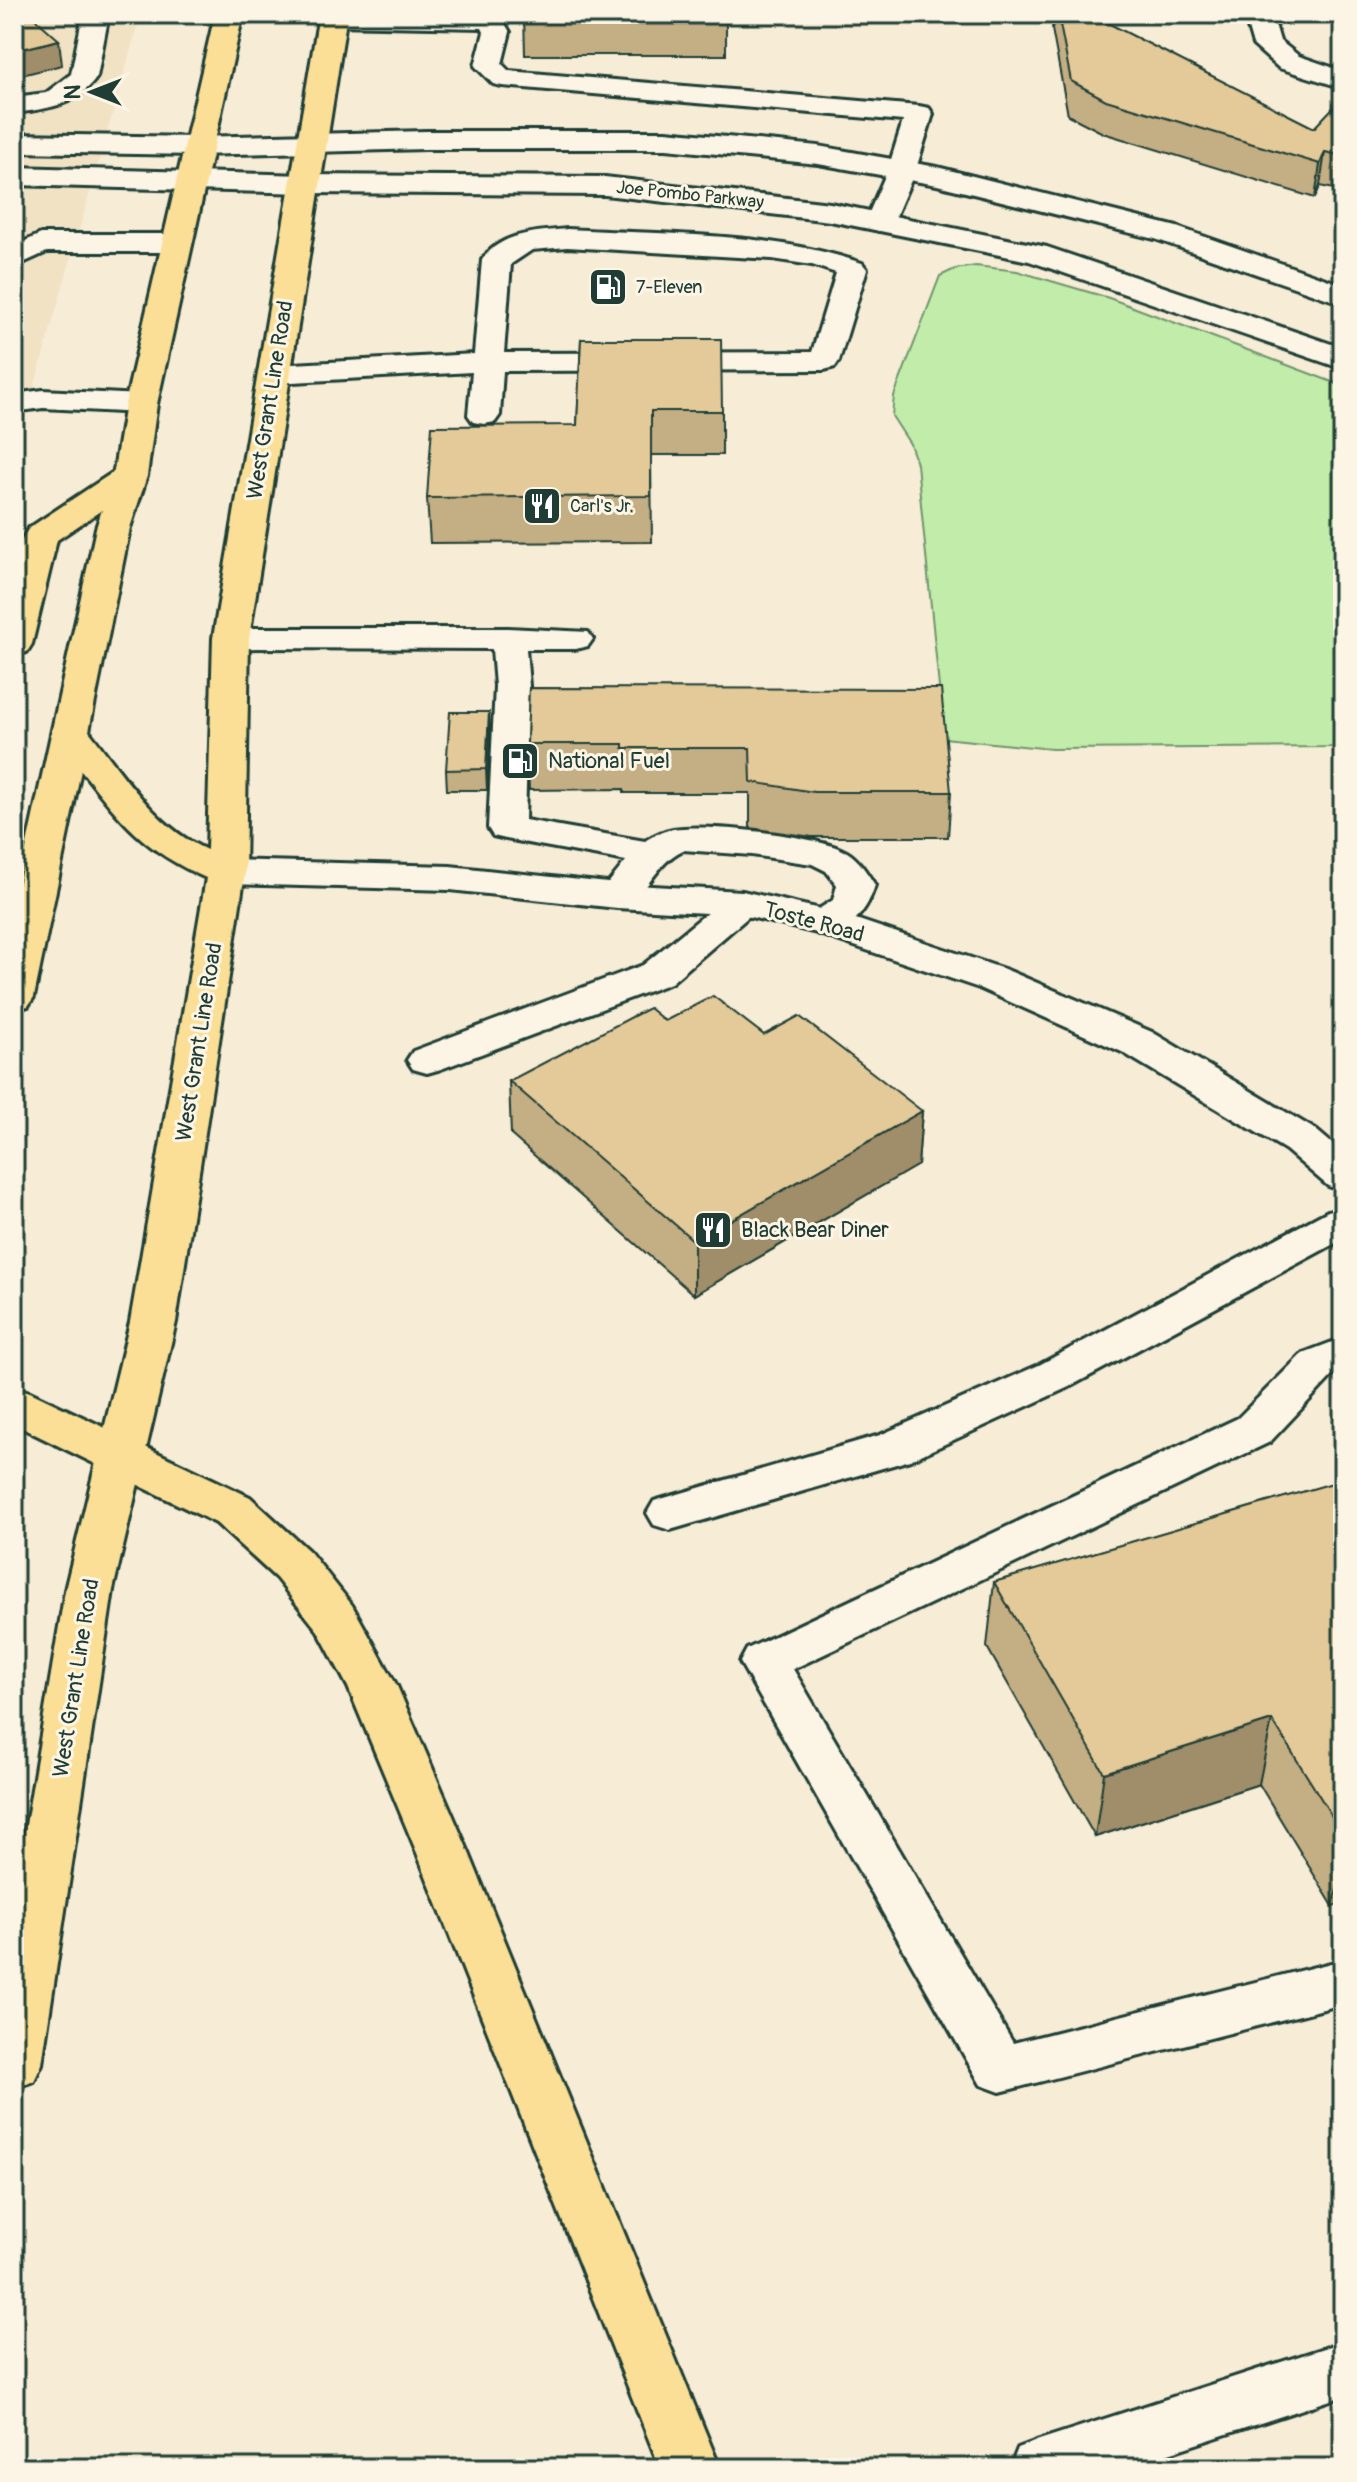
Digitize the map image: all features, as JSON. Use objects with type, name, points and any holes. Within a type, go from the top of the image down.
[{"type":"main road","points":[[14,997],[113,528],[130,476],[141,404],[229,14]]},
{"type":"main road","name":"West Grant Line Road","points":[[14,2064],[89,1590],[153,1322],[226,872],[231,638],[332,16]]},
{"type":"main road","points":[[14,644],[41,535],[130,476]]},
{"type":"main road","points":[[70,732],[137,816],[182,853],[226,872]]},
{"type":"main road","points":[[14,1404],[233,1510],[293,1565],[335,1618],[372,1686],[443,1853],[690,2468]]},
{"type":"street","points":[[1258,14],[1267,45],[1289,62],[1343,80]]},
{"type":"street","name":"Joe Pombo Parkway","points":[[14,176],[194,162],[312,142],[666,140],[818,155],[902,169],[1166,233],[1343,295]]},
{"type":"street","name":"Joe Pombo Parkway","points":[[14,143],[194,162],[305,184],[605,186],[814,210],[1036,253],[1145,288],[1343,359]]},
{"type":"street","name":"Toste Road","points":[[226,872],[450,878],[617,896],[742,903],[824,922],[993,979],[1137,1042],[1301,1140],[1343,1176]]},
{"type":"lane","points":[[14,105],[54,100],[84,77],[96,14]]},
{"type":"lane","points":[[332,16],[479,18],[492,23],[497,32],[488,66],[502,78],[919,114],[902,169],[879,222]]},
{"type":"lane","points":[[14,228],[27,242],[177,243]]},
{"type":"lane","points":[[275,374],[487,362],[824,361],[852,269],[817,257],[772,250],[567,238],[525,242],[497,260],[487,362],[484,415]]},
{"type":"lane","points":[[14,258],[27,242]]},
{"type":"lane","points":[[14,403],[43,399],[141,404]]},
{"type":"lane","points":[[231,638],[576,639]]},
{"type":"lane","points":[[508,638],[512,686],[506,828],[652,854]]},
{"type":"lane","points":[[617,896],[652,854],[675,839],[700,838],[811,851],[831,857],[847,871],[856,885],[850,906],[824,922]]},
{"type":"lane","points":[[427,1060],[657,974],[742,903]]},
{"type":"lane","points":[[670,1513],[894,1448],[1054,1376],[1343,1221]]},
{"type":"lane","points":[[1343,1354],[1318,1364],[1254,1430],[764,1662],[1000,2069],[1343,1982]]},
{"type":"lane","points":[[1039,2468],[1343,2369]]},
{"type":"shaded area","points":[[14,14],[141,14],[14,457]]},
{"type":"green space","points":[[976,266],[1017,271],[1109,298],[1343,386],[1343,747],[1052,749],[944,738],[917,464],[910,444],[892,416],[894,396],[940,276],[955,269]]},
{"type":"building","points":[[14,14],[30,14],[59,40],[14,51]]},
{"type":"building","points":[[726,14],[726,15],[524,15]]},
{"type":"building","points":[[1058,14],[1090,14],[1314,128],[1343,97],[1343,156],[1325,152],[1320,164],[1106,100],[1071,81]]},
{"type":"building","points":[[581,339],[721,339],[722,411],[651,411],[651,496],[427,498],[432,426],[577,425]]},
{"type":"building","points":[[529,688],[941,689],[951,792],[814,792],[751,782],[750,748],[527,744]]},
{"type":"building","points":[[450,712],[489,712],[486,769],[446,770]]},
{"type":"building","name":"Black Bear Diner","points":[[713,996],[764,1035],[799,1016],[922,1111],[694,1241],[509,1081],[649,1008],[665,1021]]},
{"type":"building","points":[[1343,1480],[1343,1834],[1272,1720],[1104,1773],[994,1582]]},
{"type":"place","name":"7-Eleven","points":[[608,287]]},
{"type":"place","name":"Carl's Jr.","points":[[542,506]]},
{"type":"place","name":"National Fuel","points":[[520,761]]},
{"type":"place","name":"Black Bear Diner","points":[[713,1230]]}]
